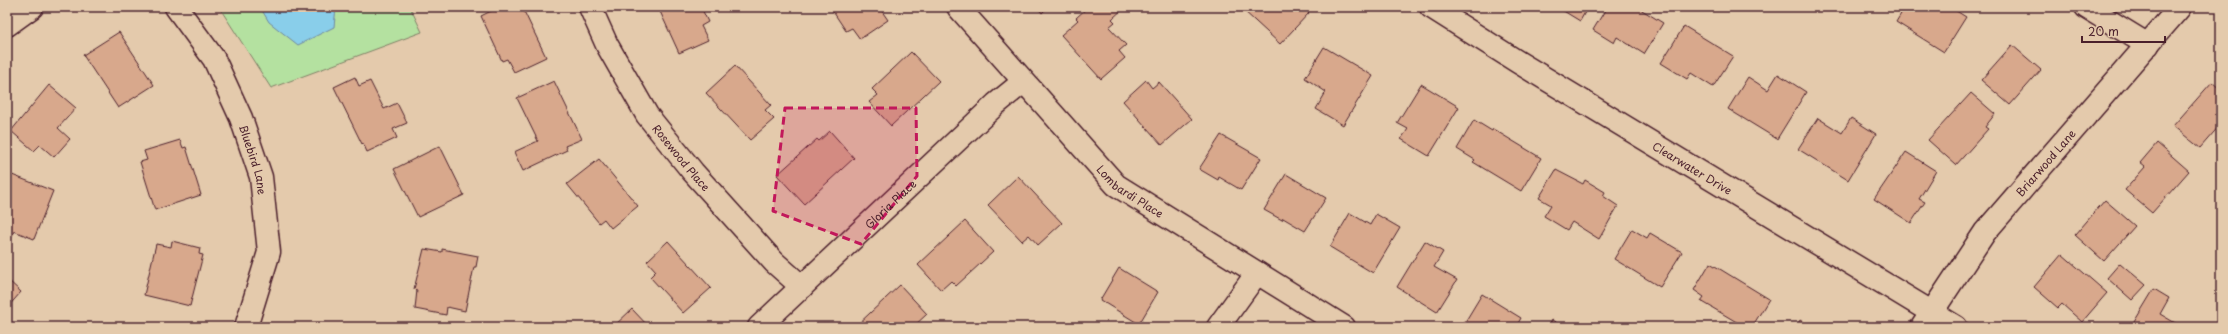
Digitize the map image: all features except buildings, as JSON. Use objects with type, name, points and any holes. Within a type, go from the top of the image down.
[{"type":"street","points":[[7,25],[32,7]]},
{"type":"street","name":"Bluebird Lane","points":[[176,7],[214,59],[241,118],[261,177],[269,252],[246,327]]},
{"type":"street","name":"Rosewood Place","points":[[590,7],[607,45],[647,115],[698,178],[774,262],[802,287]]},
{"type":"street","name":"Lombardi Place","points":[[958,7],[1116,185],[1344,327]]},
{"type":"street","name":"Clearwater Drive","points":[[1431,7],[1928,320],[1956,327]]},
{"type":"street","points":[[2086,7],[2148,45]]},
{"type":"street","name":"Briarwood Lane","points":[[1928,320],[1985,232],[2180,7]]},
{"type":"street","name":"Gloria Place","points":[[759,327],[996,104],[1023,82]]},
{"type":"street","points":[[1218,327],[1257,273]]},
{"type":"highlighted area","points":[[785,108],[916,108],[917,176],[861,244],[773,211]]},
{"type":"green space","points":[[219,7],[410,7],[422,32],[271,88]]},
{"type":"water","points":[[260,7],[336,7],[334,27],[298,45],[269,22]]}]
